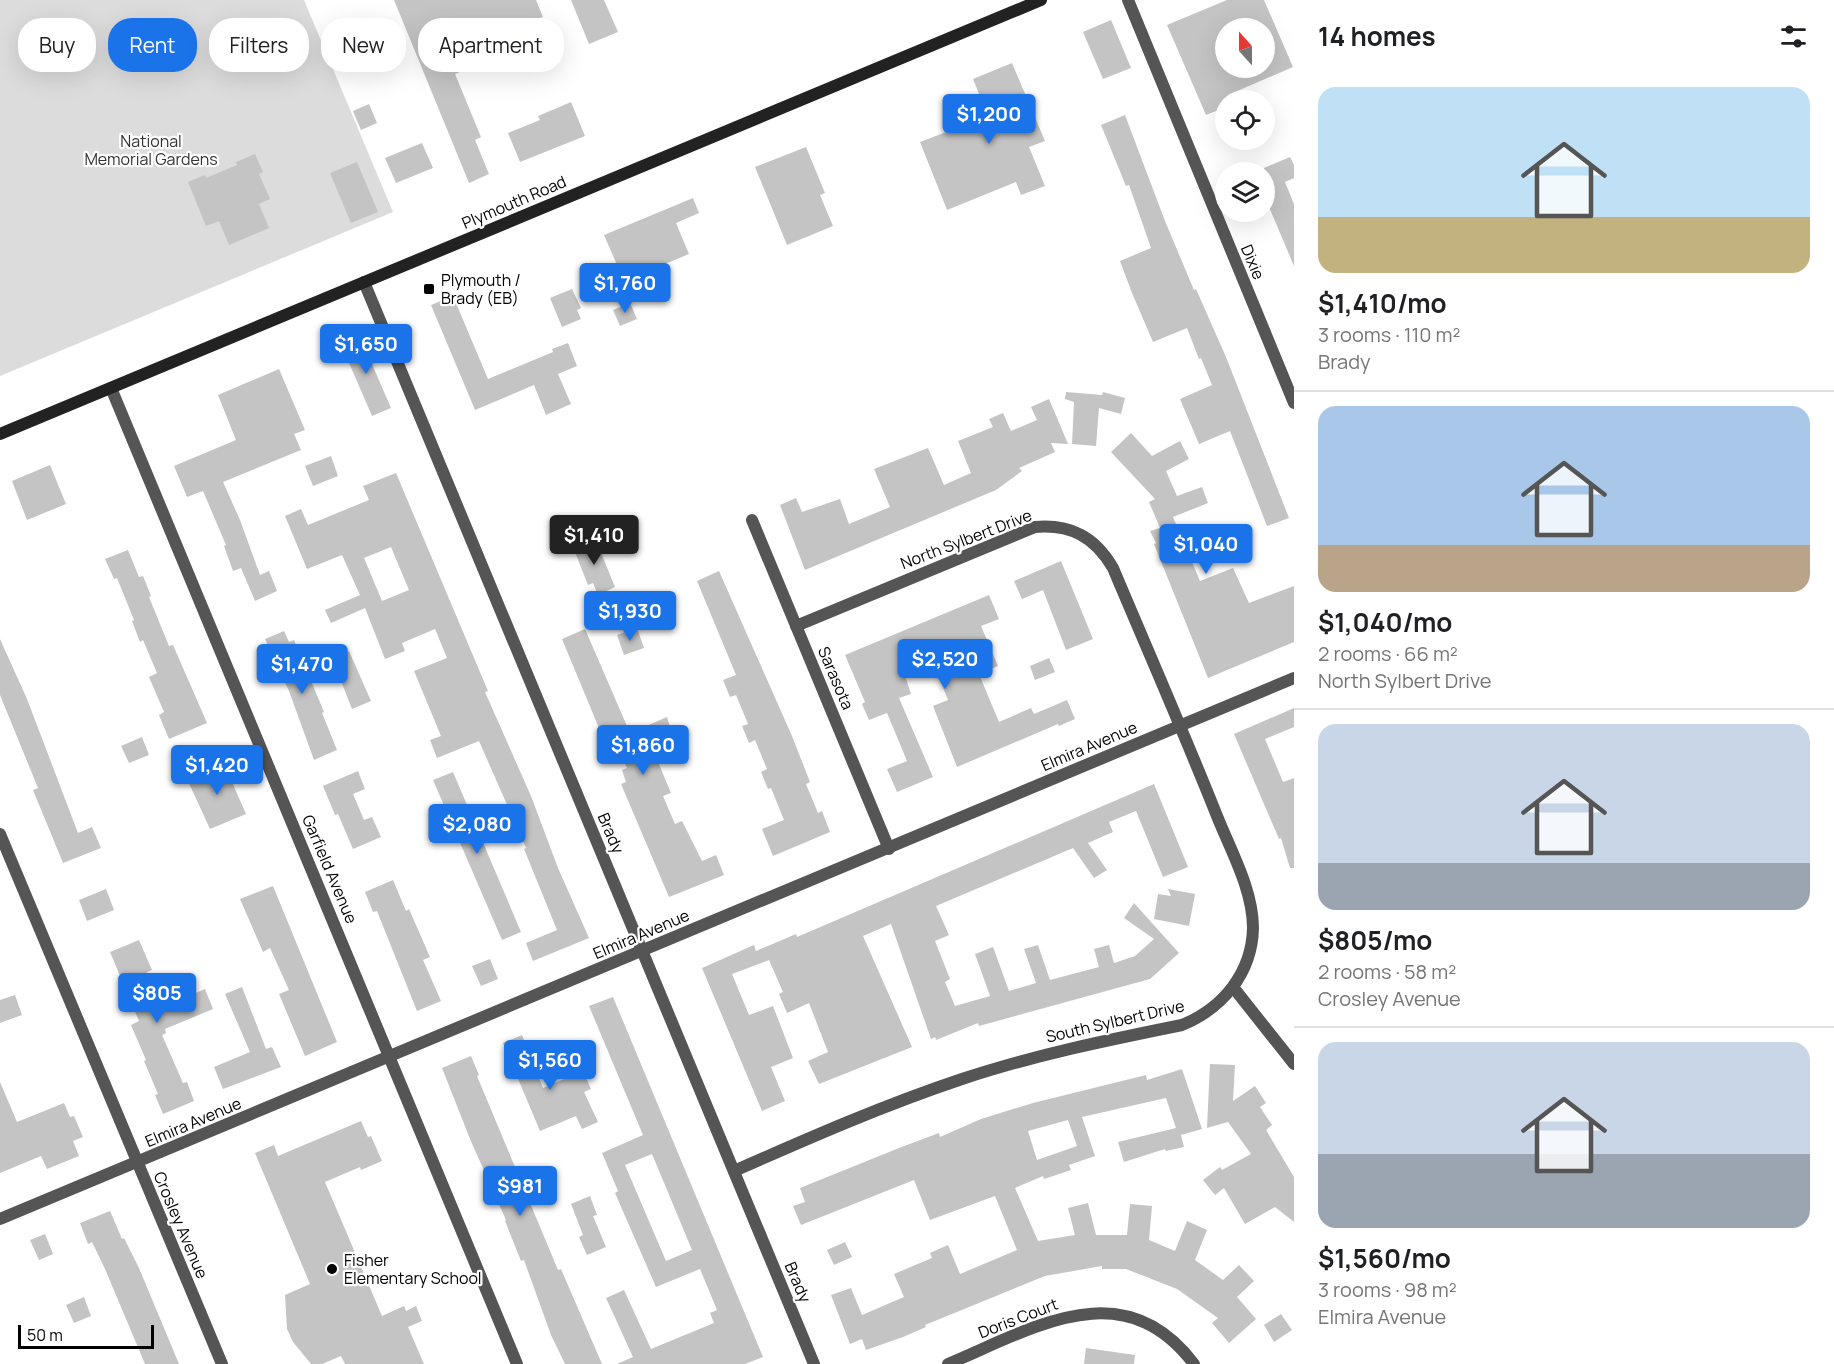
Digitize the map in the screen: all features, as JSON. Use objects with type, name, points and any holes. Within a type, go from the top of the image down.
[{"type":"main road","name":"Plymouth Road","points":[[0,434],[1041,0]]},
{"type":"street","name":"Dixie","points":[[1128,0],[1294,403]]},
{"type":"street","name":"Brady","points":[[364,282],[814,1364]]},
{"type":"street","name":"Garfield Avenue","points":[[111,388],[517,1364]]},
{"type":"street","name":"Sarasota","points":[[752,520],[889,849]]},
{"type":"street","name":"North Sylbert Drive","points":[[796,626],[1024,531],[1051,526],[1066,528],[1093,542],[1104,553],[1113,568],[1180,726]]},
{"type":"street","name":"Elmira Avenue","points":[[0,1219],[1294,678]]},
{"type":"street","name":"South Sylbert Drive","points":[[734,1171],[880,1109],[962,1079],[1062,1050],[1182,1025],[1212,1009],[1233,987],[1244,968],[1251,946],[1253,927],[1250,903],[1180,726]]},
{"type":"street","name":"Crosley Avenue","points":[[0,834],[222,1364]]},
{"type":"street","points":[[1233,987],[1294,1065]]},
{"type":"street","name":"Doris Court","points":[[948,1364],[1057,1318],[1081,1313],[1106,1313],[1131,1318],[1150,1326],[1172,1340],[1194,1364]]},
{"type":"green space","name":"National Memorial Gardens","points":[[0,0],[304,0],[321,40],[321,72],[334,72],[393,212],[0,376]]},
{"type":"building","points":[[394,0],[536,0],[543,17],[418,18],[418,59],[406,29],[406,18],[401,18]]},
{"type":"building","points":[[571,0],[604,0],[618,32],[589,44]]},
{"type":"building","points":[[1227,0],[1264,0],[1272,18],[1215,18],[1215,78],[1267,78],[1240,90],[1215,90],[1215,111],[1206,115],[1167,25]]},
{"type":"building","points":[[1111,20],[1131,68],[1103,79],[1083,32]]},
{"type":"building","points":[[1275,25],[1293,67],[1275,75]]},
{"type":"building","points":[[1012,63],[1045,141],[1029,147],[1045,186],[1021,195],[1016,182],[947,210],[920,142],[988,116],[973,79]]},
{"type":"building","points":[[424,72],[460,72],[455,74],[481,137],[475,140],[489,174],[469,183]]},
{"type":"building","points":[[571,102],[585,136],[520,162],[508,133],[540,120],[538,116]]},
{"type":"building","points":[[369,104],[377,123],[361,130],[353,111]]},
{"type":"building","points":[[1125,115],[1165,221],[1226,357],[1289,518],[1267,526],[1230,431],[1199,444],[1180,399],[1212,385],[1201,358],[1199,359],[1187,328],[1153,342],[1132,293],[1120,261],[1151,248],[1129,185],[1126,186],[1101,125]]},
{"type":"building","points":[[422,143],[433,168],[396,183],[385,158]]},
{"type":"building","points":[[806,147],[825,193],[820,195],[833,226],[787,245],[755,167]]},
{"type":"building","points":[[255,154],[263,172],[259,174],[270,199],[259,204],[269,228],[229,245],[219,221],[206,226],[188,182],[205,175],[206,178],[237,165],[236,162]]},
{"type":"building","points":[[1290,157],[1294,165],[1294,178],[1285,182],[1294,204],[1294,266],[1275,221],[1275,163]]},
{"type":"building","points":[[357,162],[378,212],[351,223],[330,173]]},
{"type":"building","points":[[693,198],[699,213],[676,223],[689,254],[624,281],[604,235]]},
{"type":"building","points":[[572,289],[581,308],[577,310],[581,319],[562,327],[550,298]]},
{"type":"building","points":[[453,296],[488,379],[553,352],[552,349],[568,343],[577,366],[558,374],[571,404],[546,415],[534,385],[475,410],[431,305]]},
{"type":"building","points":[[630,303],[637,319],[620,326],[613,310]]},
{"type":"building","points":[[359,334],[391,408],[372,416],[340,342]]},
{"type":"building","points":[[279,369],[305,430],[294,434],[301,450],[223,482],[260,575],[269,571],[277,591],[255,601],[241,568],[233,571],[224,546],[226,545],[203,491],[187,497],[174,466],[236,440],[218,395]]},
{"type":"building","points":[[1066,392],[1102,395],[1103,392],[1125,398],[1121,414],[1099,408],[1096,446],[1072,444],[1074,402],[1065,399]]},
{"type":"building","points":[[1049,399],[1068,444],[1051,443],[1055,452],[1019,468],[1022,471],[996,490],[805,570],[780,505],[796,498],[802,512],[840,499],[849,524],[890,507],[874,469],[928,448],[944,485],[971,473],[958,441],[993,427],[989,419],[1003,413],[1011,431],[1037,420],[1031,407]]},
{"type":"building","points":[[1131,433],[1152,456],[1180,441],[1189,459],[1166,471],[1177,496],[1202,487],[1208,503],[1173,517],[1200,581],[1233,568],[1249,603],[1294,586],[1294,642],[1208,678],[1150,531],[1160,528],[1149,502],[1155,499],[1111,452]]},
{"type":"building","points":[[331,456],[338,476],[313,486],[305,466]]},
{"type":"building","points":[[50,465],[66,504],[27,520],[12,481]]},
{"type":"building","points":[[396,473],[589,938],[533,961],[526,943],[557,930],[524,849],[526,848],[479,741],[437,758],[430,740],[441,736],[414,671],[447,658],[435,629],[402,643],[405,651],[385,659],[365,608],[331,623],[325,610],[360,595],[342,555],[307,569],[285,516],[301,509],[308,525],[369,500],[363,486]],"holes":[[[391,547],[409,590],[382,601],[364,558]]]},
{"type":"building","points":[[595,538],[615,587],[598,595],[593,583],[588,585],[573,547]]},
{"type":"building","points":[[128,550],[139,577],[143,576],[169,646],[173,645],[207,723],[169,739],[159,715],[164,712],[149,677],[157,673],[143,640],[140,642],[117,578],[114,579],[105,559]]},
{"type":"building","points":[[1061,561],[1093,639],[1066,650],[1043,590],[1022,599],[1014,581]]},
{"type":"building","points":[[719,571],[792,736],[810,782],[806,784],[818,813],[822,811],[830,832],[773,856],[762,829],[784,820],[771,788],[768,789],[761,772],[767,769],[755,740],[749,743],[742,726],[748,724],[736,695],[730,697],[723,680],[736,675],[697,581]]},
{"type":"building","points":[[989,595],[999,619],[981,626],[998,666],[979,674],[999,722],[1031,708],[1034,714],[1067,700],[1075,719],[957,767],[933,706],[948,700],[927,649],[900,660],[911,694],[899,698],[933,777],[897,792],[887,769],[907,761],[887,713],[869,720],[862,704],[865,702],[845,655]]},
{"type":"building","points":[[637,628],[644,648],[624,655],[617,635]]},
{"type":"building","points":[[585,629],[630,733],[667,717],[675,743],[653,750],[671,793],[663,796],[675,824],[682,821],[702,861],[716,855],[724,875],[669,897],[621,784],[626,782],[622,770],[627,768],[614,741],[606,745],[562,639]]},
{"type":"building","points":[[284,631],[289,642],[294,640],[337,750],[314,760],[289,691],[265,639]]},
{"type":"building","points":[[0,639],[27,699],[78,833],[92,827],[101,848],[63,863],[33,790],[38,788],[0,695]]},
{"type":"building","points":[[349,651],[371,701],[352,709],[332,658]]},
{"type":"building","points":[[1049,658],[1055,672],[1035,680],[1030,666]]},
{"type":"building","points":[[1294,708],[1294,727],[1265,739],[1283,782],[1294,778],[1294,868],[1290,868],[1281,838],[1279,839],[1234,734]]},
{"type":"building","points":[[142,737],[149,755],[129,763],[121,746]]},
{"type":"building","points":[[224,764],[246,814],[210,829],[187,779]]},
{"type":"building","points":[[358,771],[365,789],[353,794],[364,820],[372,817],[381,837],[353,849],[323,786]]},
{"type":"building","points":[[453,772],[521,932],[502,940],[433,780]]},
{"type":"building","points":[[1154,784],[1188,867],[1163,877],[1136,811],[1109,822],[1113,832],[1088,843],[1107,870],[1094,878],[1073,848],[936,906],[949,935],[935,941],[950,979],[945,982],[955,1006],[990,996],[975,954],[993,947],[1009,991],[1036,983],[1024,949],[1038,945],[1050,980],[1099,967],[1094,949],[1109,945],[1114,963],[1135,956],[1154,939],[1124,918],[1134,903],[1179,953],[1150,979],[979,1026],[978,1023],[936,1040],[935,1037],[931,1039],[891,924],[863,936],[912,1047],[819,1084],[808,1061],[828,1052],[809,1003],[787,1013],[779,994],[783,992],[769,960],[732,974],[749,1015],[773,1006],[793,1058],[771,1067],[785,1101],[762,1111],[702,968],[754,945],[756,951],[796,934],[797,937]]},
{"type":"building","points":[[393,880],[406,911],[409,909],[430,957],[423,960],[441,1001],[417,1011],[377,911],[373,912],[365,892]]},
{"type":"building","points":[[273,886],[337,1042],[305,1056],[279,994],[289,990],[270,948],[263,952],[240,899]]},
{"type":"building","points":[[106,889],[114,910],[87,921],[79,900]]},
{"type":"building","points":[[1168,889],[1195,894],[1189,926],[1154,919],[1158,894],[1171,896]]},
{"type":"building","points":[[139,940],[152,970],[147,972],[162,1007],[205,989],[213,1009],[165,1029],[166,1033],[162,1035],[183,1083],[187,1082],[194,1101],[163,1114],[155,1095],[158,1094],[144,1061],[146,1060],[131,1025],[139,1021],[110,952]]},
{"type":"building","points":[[490,959],[498,979],[481,986],[472,966]]},
{"type":"building","points":[[242,987],[266,1049],[272,1047],[281,1067],[223,1089],[214,1067],[250,1052],[225,994]]},
{"type":"building","points":[[15,995],[22,1015],[0,1023],[0,1000]]},
{"type":"building","points":[[613,997],[763,1357],[745,1364],[617,1364],[633,1357],[606,1298],[624,1290],[651,1349],[714,1323],[710,1313],[717,1310],[700,1269],[656,1287],[615,1193],[618,1191],[602,1153],[643,1135],[589,1006]],"holes":[[[652,1154],[692,1250],[666,1261],[625,1165]]]},
{"type":"building","points":[[522,1035],[543,1088],[583,1071],[591,1089],[584,1092],[598,1122],[582,1129],[576,1116],[540,1131],[503,1043]]},
{"type":"building","points":[[471,1056],[479,1075],[477,1076],[558,1270],[561,1269],[602,1364],[565,1364],[551,1335],[524,1260],[521,1261],[442,1068]]},
{"type":"building","points":[[1210,1064],[1235,1065],[1233,1101],[1255,1086],[1266,1103],[1260,1107],[1272,1125],[1266,1130],[1294,1177],[1294,1222],[1275,1207],[1245,1224],[1224,1188],[1215,1195],[1203,1180],[1220,1167],[1222,1170],[1251,1154],[1228,1122],[1207,1128]]},
{"type":"building","points":[[1182,1069],[1202,1129],[1181,1135],[1184,1147],[1166,1151],[1165,1149],[1124,1162],[1118,1142],[1176,1128],[1166,1098],[1082,1117],[1095,1156],[1069,1165],[1071,1170],[1044,1179],[1043,1176],[1015,1188],[1038,1241],[1075,1235],[1068,1208],[1088,1203],[1096,1235],[1127,1235],[1130,1204],[1152,1206],[1149,1240],[1175,1251],[1187,1221],[1207,1230],[1195,1260],[1223,1280],[1239,1265],[1254,1281],[1237,1297],[1256,1319],[1229,1343],[1212,1323],[1218,1318],[1177,1289],[1126,1269],[1102,1269],[1102,1266],[1045,1276],[925,1325],[926,1327],[903,1337],[866,1350],[862,1339],[850,1344],[831,1295],[851,1288],[862,1315],[904,1297],[894,1274],[932,1258],[930,1253],[948,1245],[960,1274],[1017,1250],[995,1196],[930,1220],[914,1180],[801,1225],[793,1206],[805,1202],[800,1188],[939,1133],[940,1137],[981,1119],[1033,1103],[1146,1075],[1147,1080]],"holes":[[[1068,1120],[1077,1146],[1037,1160],[1028,1131]]]},
{"type":"building","points":[[0,1082],[17,1122],[64,1103],[70,1117],[74,1116],[83,1137],[73,1141],[79,1156],[47,1169],[41,1156],[0,1173]]},
{"type":"building","points":[[361,1121],[368,1137],[371,1136],[382,1161],[361,1170],[360,1167],[325,1182],[382,1316],[404,1306],[406,1311],[416,1306],[422,1321],[408,1327],[424,1364],[345,1364],[341,1356],[322,1364],[311,1364],[293,1342],[287,1329],[285,1295],[310,1284],[255,1153],[274,1145],[278,1156]]},
{"type":"building","points":[[590,1196],[597,1215],[593,1216],[606,1247],[587,1255],[579,1237],[583,1235],[571,1204]]},
{"type":"building","points":[[110,1211],[122,1239],[124,1238],[139,1268],[179,1364],[145,1364],[105,1269],[92,1242],[88,1244],[80,1223]]},
{"type":"building","points":[[45,1234],[53,1254],[39,1260],[30,1240]]},
{"type":"building","points":[[845,1242],[852,1257],[834,1265],[827,1250]]},
{"type":"building","points":[[84,1297],[91,1316],[74,1323],[66,1305]]},
{"type":"building","points":[[1281,1314],[1292,1330],[1274,1342],[1264,1325]]},
{"type":"building","points":[[1086,1348],[1135,1355],[1134,1364],[1084,1364]]},
{"type":"place","name":"Plymouth / Brady (EB)","points":[[429,289]]},
{"type":"place","name":"Fisher Elementary School","points":[[332,1269]]}]
